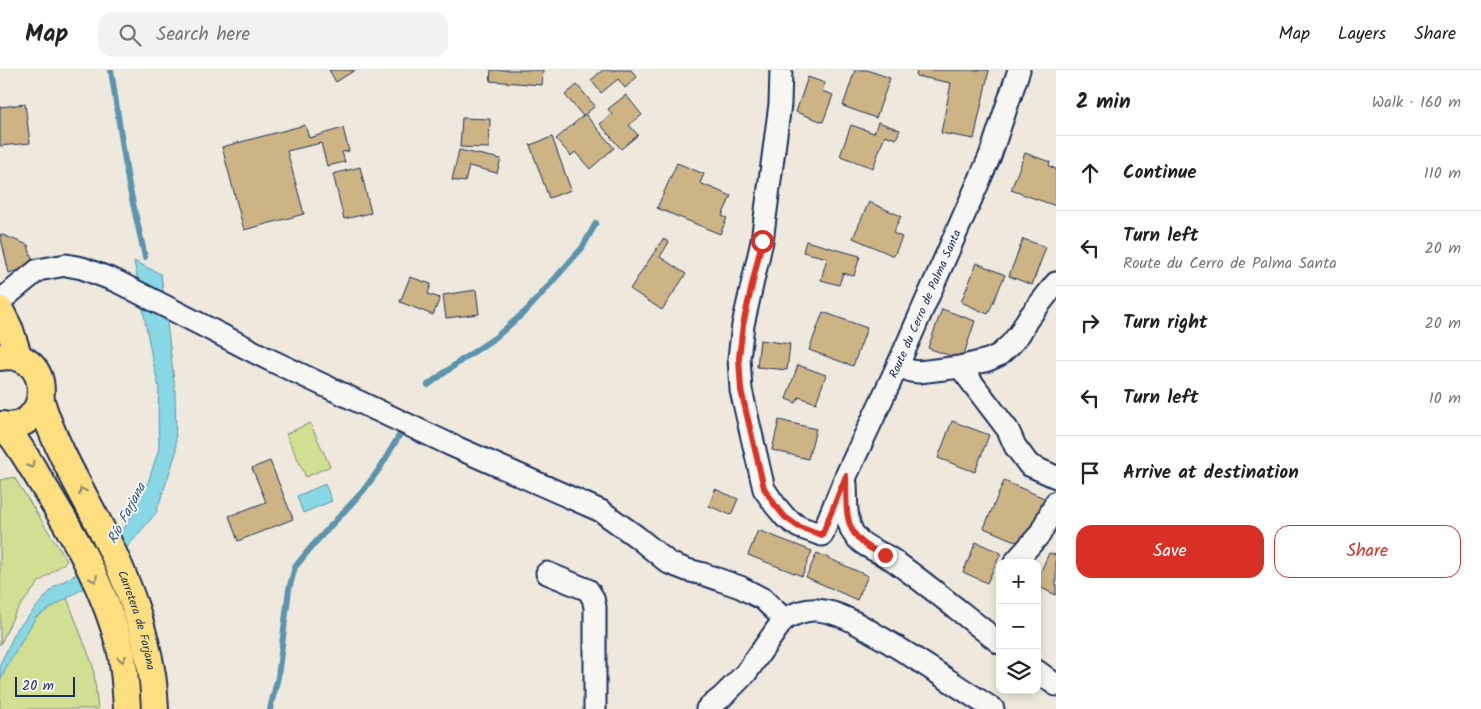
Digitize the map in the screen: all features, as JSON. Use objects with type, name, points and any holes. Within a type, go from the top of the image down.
[{"type":"main road","name":"Carretera de Farjana","points":[[0,310],[10,330],[10,358],[28,363],[36,371],[41,385],[41,401],[53,435],[104,534],[130,593],[147,646],[153,677],[155,709]]},
{"type":"main road","name":"Carretera de Farjana","points":[[1,425],[12,425],[22,422],[30,417],[41,401]]},
{"type":"main road","name":"Carretera de Farjana","points":[[1,425],[24,454],[79,546],[109,612],[121,653],[126,683],[127,709]]},
{"type":"street","name":"Route du Cerro de Palma Santa","points":[[781,70],[780,104],[762,241],[743,325],[739,358],[741,390],[764,488],[785,517],[799,527],[822,535],[846,476],[898,365],[990,156],[1019,70]]},
{"type":"street","points":[[0,301],[38,270],[66,265],[82,268],[128,288],[268,359],[383,414],[601,510],[669,563],[740,587],[762,600],[784,619]]},
{"type":"street","points":[[898,365],[910,371],[919,372],[960,367],[988,360],[1011,344],[1056,283]]},
{"type":"street","points":[[960,367],[1008,430],[1018,451],[1029,465],[1056,478]]},
{"type":"street","points":[[846,476],[849,523],[859,540],[895,561],[996,640]]},
{"type":"street","points":[[1018,559],[1040,534],[1056,502]]},
{"type":"street","points":[[547,573],[588,590],[594,598],[595,709]]},
{"type":"street","points":[[707,709],[746,673],[784,619],[803,611],[816,610],[832,613],[852,621],[902,650],[993,709]]},
{"type":"street","points":[[1041,674],[1056,686]]},
{"type":"green space","points":[[310,423],[330,466],[306,477],[286,434]]},
{"type":"green space","points":[[14,477],[67,561],[39,582],[15,613],[0,645],[0,480]]},
{"type":"green space","points":[[65,593],[93,666],[98,709],[0,709],[0,681],[16,646],[36,617]]},
{"type":"water","name":"Río Farjana","points":[[134,261],[161,274],[175,389],[176,453],[156,513],[102,577],[36,617],[6,668],[0,682],[0,664],[17,629],[54,587],[95,563],[118,538],[134,512],[149,480],[159,448],[159,388]]},
{"type":"water","points":[[325,484],[332,501],[303,513],[297,496]]},
{"type":"building","points":[[329,70],[355,70],[336,82]]},
{"type":"building","points":[[491,70],[543,70],[542,85],[490,81]]},
{"type":"building","points":[[603,70],[631,70],[637,77],[625,88],[618,79],[601,93],[591,80]]},
{"type":"building","points":[[855,70],[867,70],[890,78],[876,118],[843,106]]},
{"type":"building","points":[[917,70],[989,70],[974,139],[941,133],[951,83],[916,76]]},
{"type":"building","points":[[808,77],[825,83],[822,91],[833,95],[823,122],[796,112]]},
{"type":"building","points":[[577,85],[595,106],[583,116],[565,95]]},
{"type":"building","points":[[626,95],[642,115],[629,125],[638,135],[621,149],[600,124],[612,114],[608,109]]},
{"type":"building","points":[[25,104],[30,143],[0,146],[0,107]]},
{"type":"building","points":[[585,114],[614,148],[590,169],[575,152],[571,156],[556,139]]},
{"type":"building","points":[[462,118],[490,119],[489,148],[460,147]]},
{"type":"building","points":[[878,122],[900,130],[896,139],[885,135],[873,168],[840,156],[851,125],[874,133]]},
{"type":"building","points":[[305,125],[309,138],[343,128],[349,151],[342,152],[345,162],[327,166],[321,143],[287,151],[304,214],[244,230],[222,147]]},
{"type":"building","points":[[552,137],[571,190],[549,198],[530,145]]},
{"type":"building","points":[[459,150],[501,159],[497,173],[469,166],[465,182],[452,180]]},
{"type":"building","points":[[1025,153],[1050,162],[1049,166],[1056,169],[1056,206],[1011,190]]},
{"type":"building","points":[[677,163],[704,174],[700,183],[731,196],[722,216],[727,218],[720,234],[657,208]]},
{"type":"building","points":[[360,167],[371,213],[344,219],[333,174]]},
{"type":"building","points":[[869,202],[901,216],[893,233],[902,237],[894,256],[853,238]]},
{"type":"building","points":[[0,234],[28,245],[34,266],[9,273]]},
{"type":"building","points":[[663,239],[669,242],[660,257],[686,274],[662,310],[630,289]]},
{"type":"building","points":[[1023,239],[1046,247],[1032,285],[1009,276]]},
{"type":"building","points":[[806,241],[860,256],[854,276],[843,273],[839,285],[821,280],[827,258],[803,252]]},
{"type":"building","points":[[977,263],[1005,275],[988,314],[961,302]]},
{"type":"building","points":[[410,277],[431,284],[428,294],[440,298],[433,315],[400,302]]},
{"type":"building","points":[[476,290],[479,314],[446,318],[443,295]]},
{"type":"building","points":[[942,309],[975,321],[962,360],[928,348]]},
{"type":"building","points":[[823,312],[867,328],[853,366],[809,350]]},
{"type":"building","points":[[760,340],[790,344],[787,370],[757,367]]},
{"type":"building","points":[[798,365],[826,375],[816,403],[799,397],[796,403],[786,399]]},
{"type":"building","points":[[779,420],[816,429],[808,459],[772,450]]},
{"type":"building","points":[[952,421],[989,435],[975,472],[938,458]]},
{"type":"building","points":[[270,461],[293,519],[238,541],[229,516],[266,502],[252,468]]},
{"type":"building","points":[[1004,481],[1049,500],[1029,547],[984,528]]},
{"type":"building","points":[[715,489],[738,499],[731,515],[709,506]]},
{"type":"building","points":[[758,530],[812,551],[802,576],[748,555]]},
{"type":"building","points":[[976,542],[1001,553],[998,559],[996,559],[996,564],[987,583],[963,572]]},
{"type":"building","points":[[817,553],[868,576],[857,600],[806,577]]},
{"type":"building","points":[[1049,553],[1056,555],[1056,595],[1041,588],[1041,571]]},
{"type":"waterway","points":[[111,70],[128,181],[145,257]]},
{"type":"waterway","points":[[428,385],[496,337],[528,309],[582,248],[596,223]]},
{"type":"waterway","points":[[270,709],[278,677],[289,589],[295,567],[363,491],[380,468],[400,434]]},
{"type":"route","points":[[762,241],[743,325],[739,358],[741,390],[764,488],[785,517],[799,527],[822,535],[846,476],[847,509],[849,523],[853,532],[859,540],[885,555]]}]
